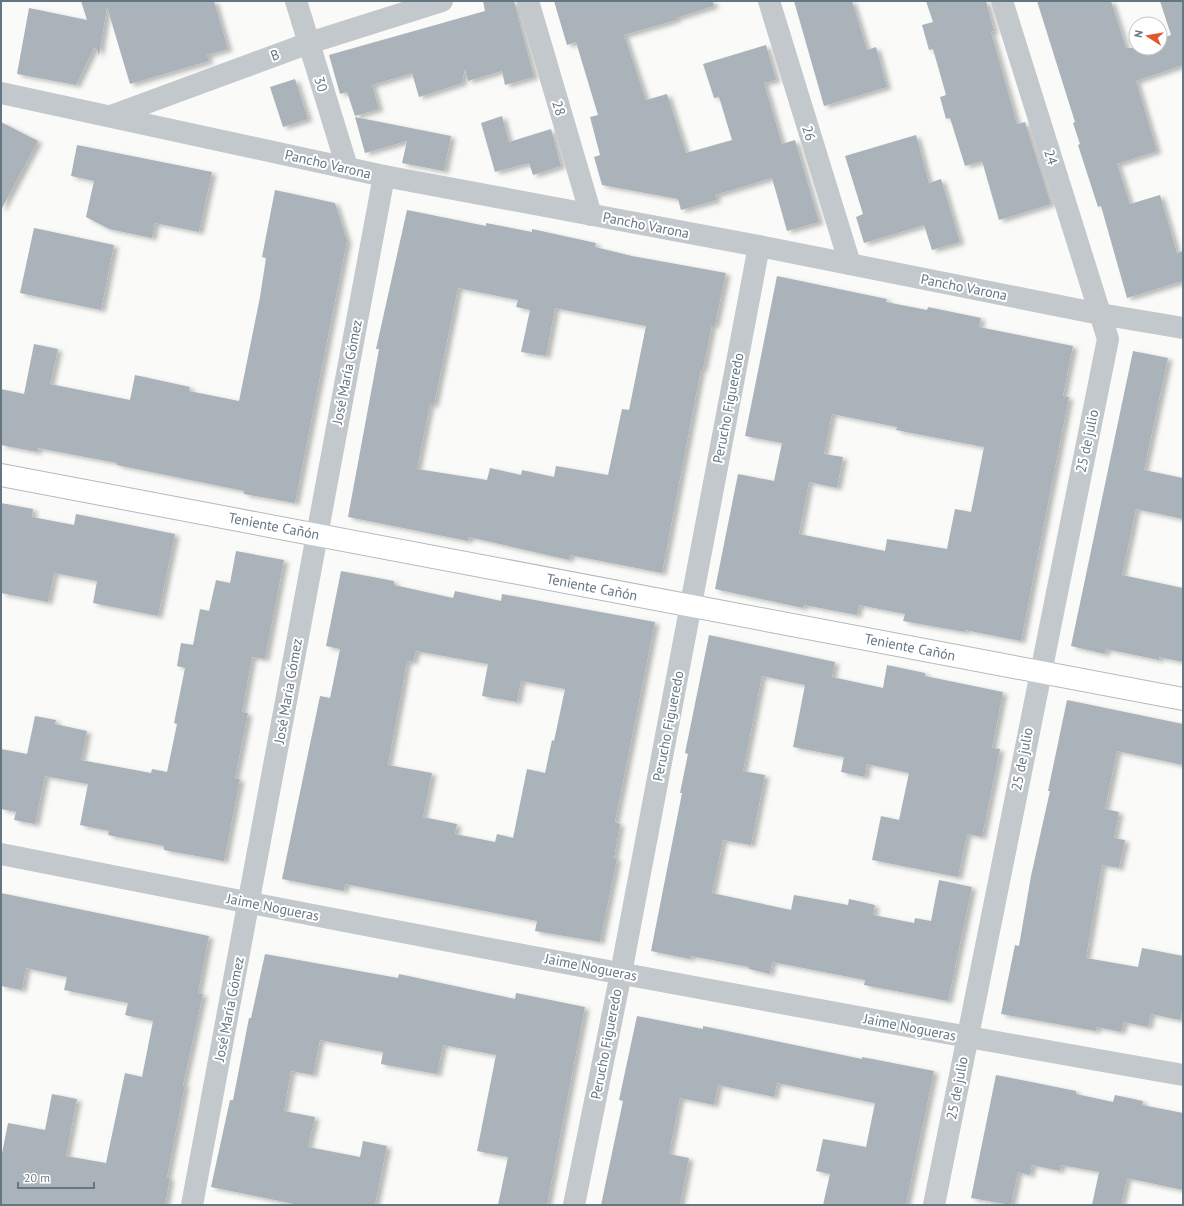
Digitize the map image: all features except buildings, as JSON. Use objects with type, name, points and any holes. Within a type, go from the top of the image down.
[{"type":"street","name":"30","points":[[296,1],[347,167]]},
{"type":"street","name":"B","points":[[111,116],[309,43],[442,1]]},
{"type":"street","name":"28","points":[[528,1],[591,215]]},
{"type":"street","name":"26","points":[[769,1],[850,264]]},
{"type":"street","name":"24","points":[[1002,1],[1100,314]]},
{"type":"street","name":"Pancho Varona","points":[[1,93],[384,176],[759,246],[1100,314],[1183,328]]},
{"type":"street","name":"José María Gómez","points":[[192,1205],[384,176]]},
{"type":"street","name":"Perucho Figueredo","points":[[574,1205],[621,973],[759,246]]},
{"type":"street","name":"25 de julio","points":[[934,1205],[1108,339],[1100,314]]},
{"type":"street","name":"Teniente Cañón","points":[[1,475],[1183,699]]},
{"type":"street","name":"Jaime Nogueras","points":[[1,854],[249,903],[621,973],[1183,1075]]}]
